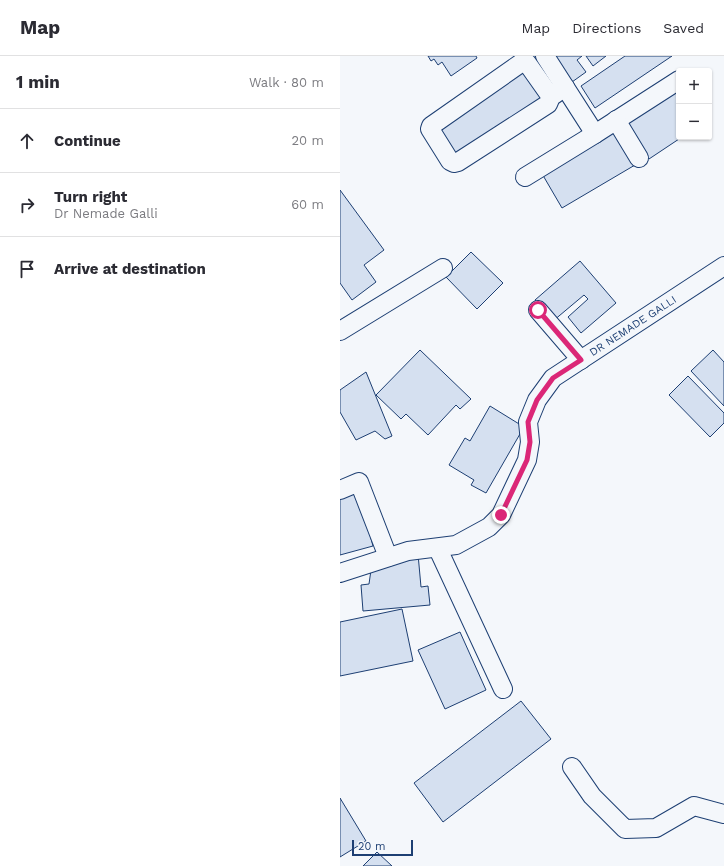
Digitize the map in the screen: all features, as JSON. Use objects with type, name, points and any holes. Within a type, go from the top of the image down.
[{"type":"street","points":[[544,56],[558,92]]},
{"type":"street","points":[[558,92],[548,104],[454,163],[450,161],[430,129],[431,126],[521,63],[527,63],[558,92],[595,134]]},
{"type":"street","points":[[525,177],[676,82]]},
{"type":"street","points":[[616,120],[639,158]]},
{"type":"street","name":"DR NEMADE GALLI","points":[[340,573],[408,551],[438,549],[456,545],[489,527],[501,515],[527,460],[530,442],[528,422],[537,400],[553,378],[724,266]]},
{"type":"street","points":[[340,331],[443,268]]},
{"type":"street","points":[[538,310],[581,360]]},
{"type":"street","points":[[340,490],[359,482],[388,557]]},
{"type":"street","points":[[438,549],[503,689]]},
{"type":"street","points":[[572,767],[592,796],[625,830],[656,828],[694,806],[724,814]]},
{"type":"building","points":[[428,56],[476,56],[477,58],[451,76],[442,62],[438,65],[434,59],[431,61]]},
{"type":"building","points":[[552,56],[582,56],[577,60],[586,72],[572,82]]},
{"type":"building","points":[[586,56],[606,56],[593,66]]},
{"type":"building","points":[[625,56],[672,56],[595,108],[581,86]]},
{"type":"building","points":[[526,66],[547,98],[456,160],[434,128]]},
{"type":"building","points":[[676,89],[676,140],[678,140],[649,159],[625,122]]},
{"type":"building","points":[[614,130],[635,165],[562,208],[541,172]]},
{"type":"building","points":[[340,190],[384,250],[364,265],[376,282],[352,300],[340,283]]},
{"type":"building","points":[[471,252],[503,283],[477,309],[446,277]]},
{"type":"building","points":[[580,261],[616,303],[581,333],[568,317],[588,299],[584,295],[553,321],[535,300]]},
{"type":"building","points":[[420,350],[471,399],[460,409],[456,405],[428,435],[406,414],[401,419],[376,395]]},
{"type":"building","points":[[713,350],[724,362],[724,406],[691,371]]},
{"type":"building","points":[[366,372],[392,436],[385,439],[375,431],[356,440],[340,412],[340,390]]},
{"type":"building","points":[[688,376],[724,413],[724,423],[710,437],[669,395]]},
{"type":"building","points":[[490,406],[524,427],[486,493],[471,485],[474,480],[449,465],[465,438],[470,441]]},
{"type":"building","points":[[357,486],[373,546],[340,555],[340,491]]},
{"type":"building","points":[[418,554],[421,587],[428,586],[430,605],[363,611],[361,585],[369,584],[371,570]]},
{"type":"building","points":[[402,609],[413,661],[340,676],[340,622]]},
{"type":"building","points":[[460,632],[486,690],[445,709],[418,650]]},
{"type":"building","points":[[521,701],[551,739],[443,822],[414,783]]},
{"type":"building","points":[[340,798],[366,841],[340,857]]},
{"type":"building","points":[[377,852],[392,866],[363,866]]},
{"type":"route","points":[[501,515],[527,460],[530,442],[528,422],[537,400],[553,378],[581,360],[538,310]]}]
